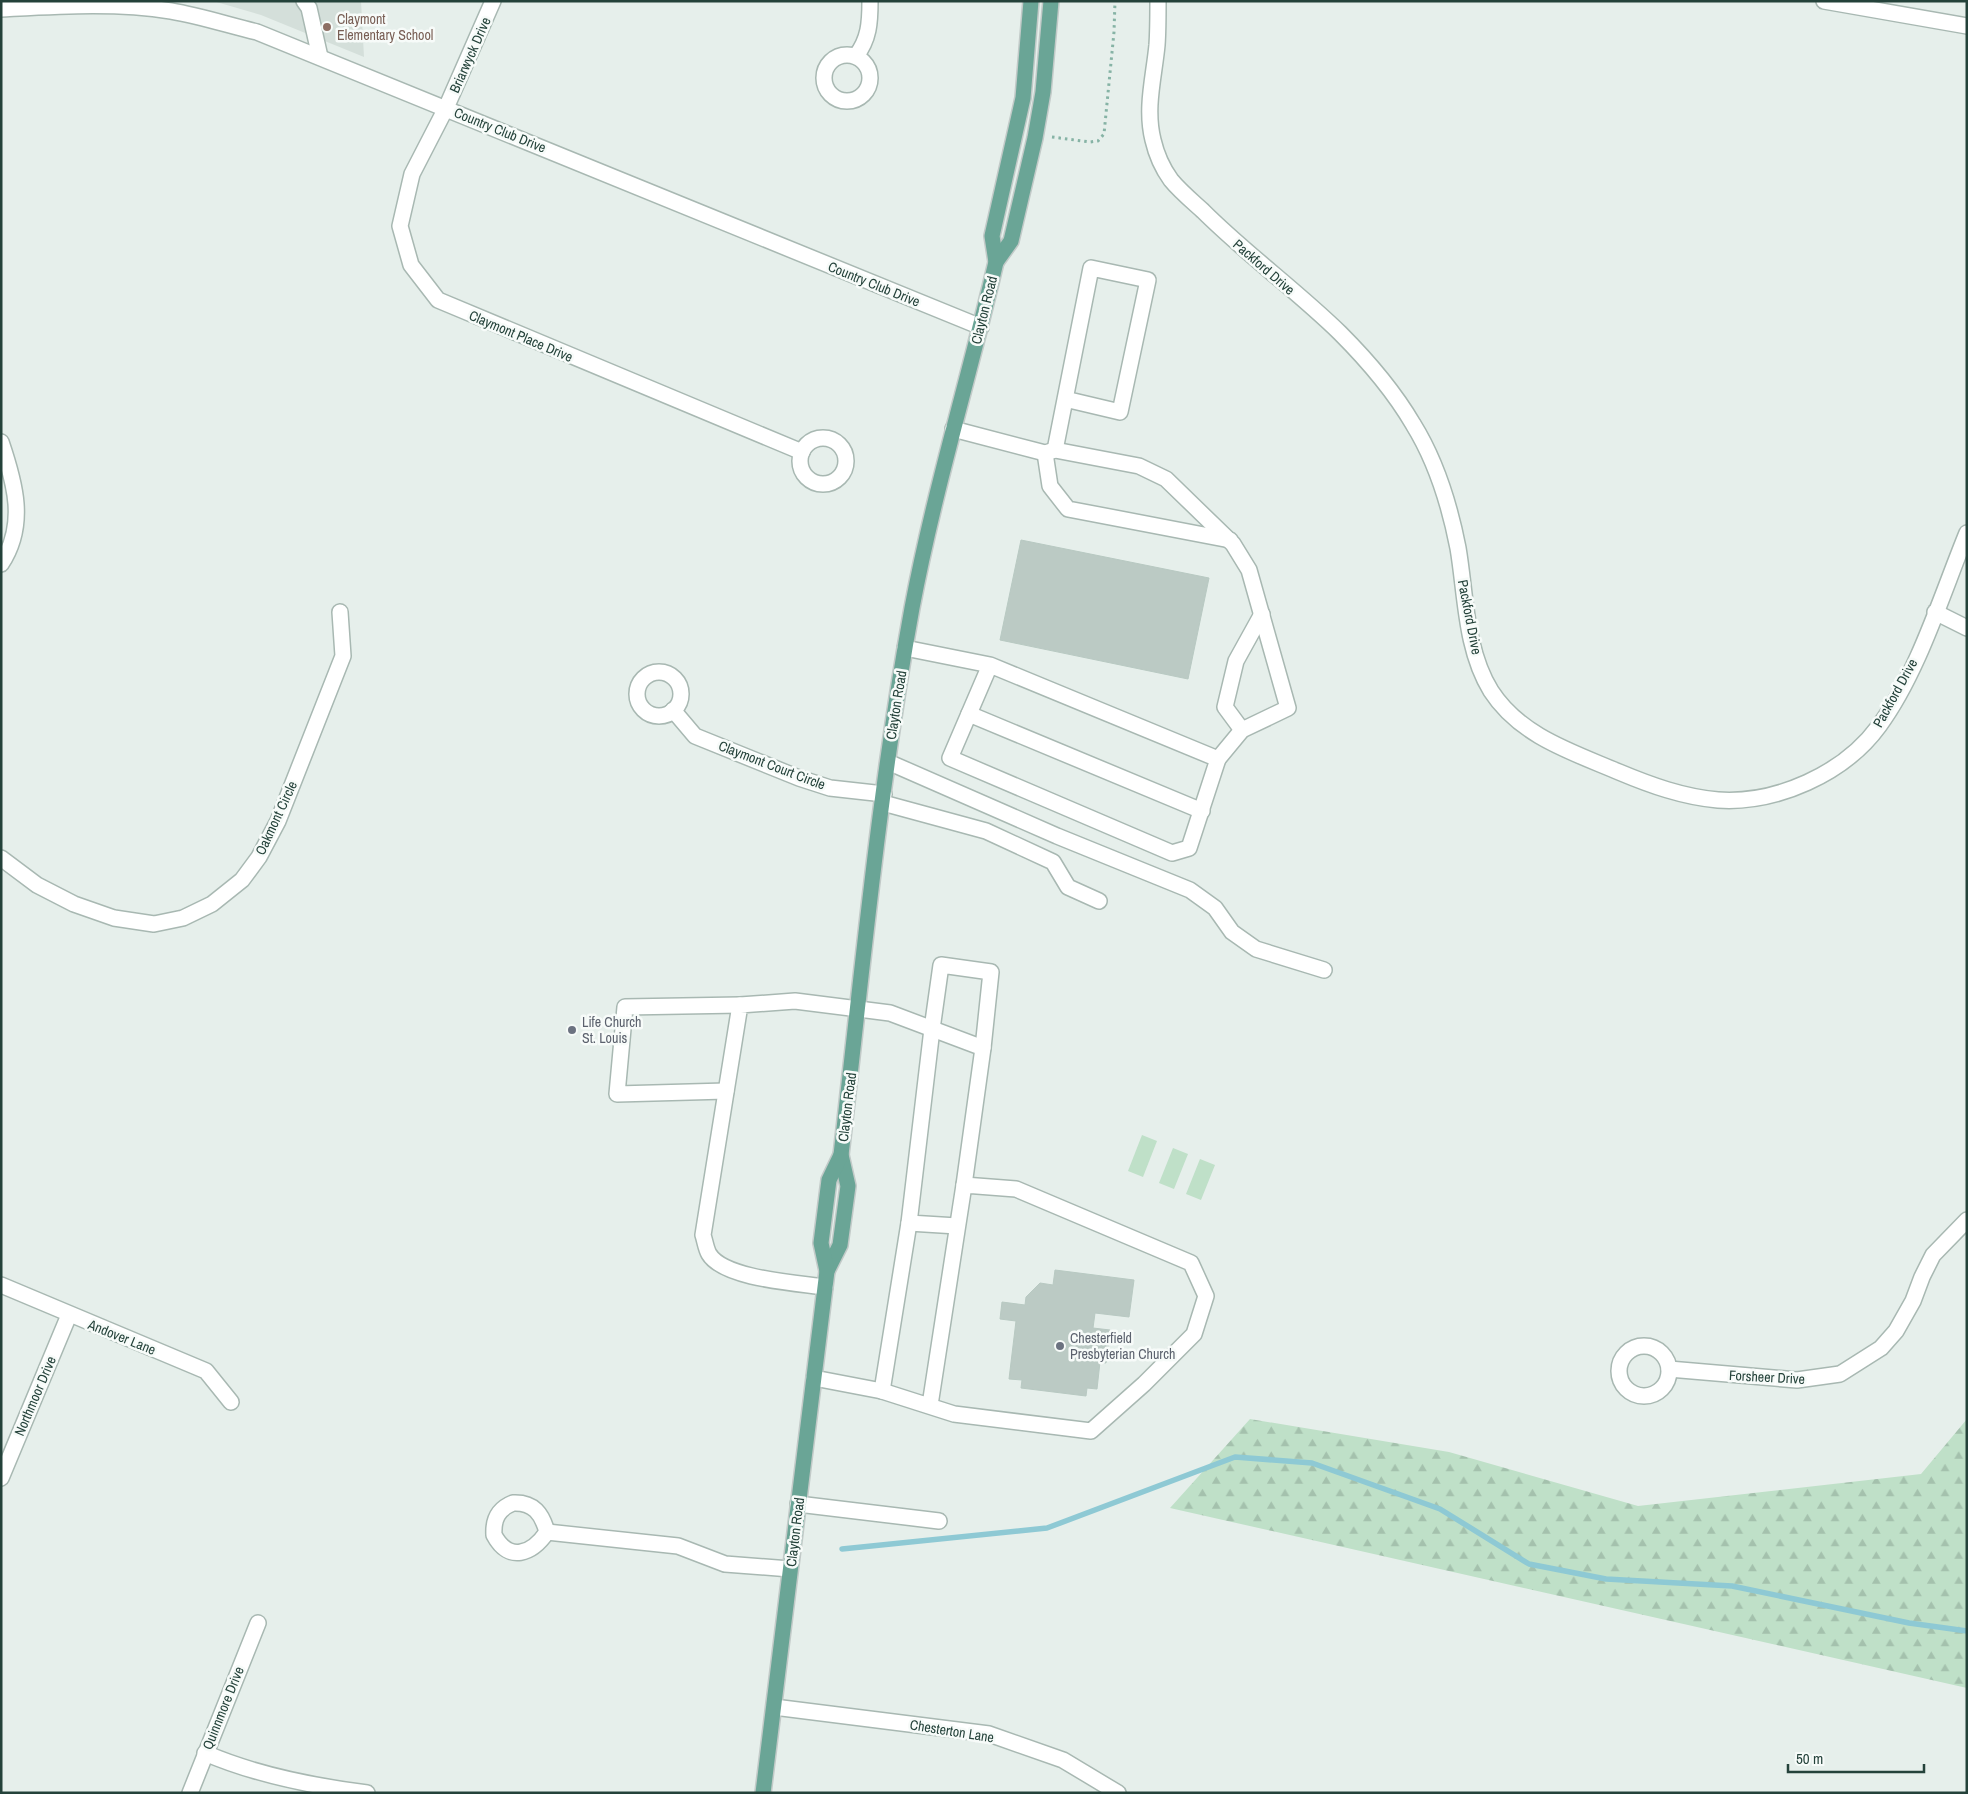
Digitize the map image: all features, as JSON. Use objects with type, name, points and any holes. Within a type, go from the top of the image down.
[{"type":"main road","name":"Clayton Road","points":[[996,262],[992,236],[1023,98],[1031,1]]},
{"type":"main road","name":"Clayton Road","points":[[763,1793],[827,1271],[821,1243],[829,1180],[841,1155],[883,799],[905,648],[913,605],[954,429],[996,262],[1011,241],[1035,138],[1043,92],[1051,1]]},
{"type":"street","points":[[304,1],[310,8],[320,57]]},
{"type":"street","name":"Briarwyck Drive","points":[[446,108],[493,1]]},
{"type":"street","points":[[856,56],[865,44],[870,27],[870,1]]},
{"type":"street","name":"Packford Drive","points":[[1158,1],[1157,45],[1149,103],[1153,140],[1161,163],[1172,181],[1216,225],[1339,332],[1393,392],[1416,429],[1434,467],[1446,501],[1457,548],[1476,655],[1490,688],[1507,712],[1537,736],[1624,774],[1677,794],[1720,800],[1759,796],[1790,789],[1822,776],[1847,758],[1877,729],[1910,672],[1967,533]]},
{"type":"street","points":[[1824,1],[1967,26]]},
{"type":"street","name":"Country Club Drive","points":[[1,9],[89,3],[124,6],[171,11],[257,32],[980,328]]},
{"type":"street","name":"Claymont Place Drive","points":[[446,108],[412,174],[400,226],[411,265],[438,300],[802,452]]},
{"type":"street","points":[[1065,399],[1120,412],[1148,280],[1091,268],[1065,399],[1050,452],[1050,486],[1068,510],[1230,540]]},
{"type":"street","points":[[954,429],[1050,452],[1139,466],[1166,479],[1230,540],[1249,570],[1288,708],[1242,730],[1218,759],[1189,848],[1172,853],[1051,803],[950,758],[990,665]]},
{"type":"street","points":[[1,442],[10,468],[18,506],[12,544],[1,564]]},
{"type":"street","name":"Oakmont Circle","points":[[1,858],[37,885],[74,904],[114,918],[154,924],[183,918],[212,904],[242,880],[259,857],[278,821],[343,656],[340,612]]},
{"type":"street","points":[[1935,612],[1967,628]]},
{"type":"street","points":[[1242,730],[1225,707],[1236,661],[1262,614]]},
{"type":"street","points":[[905,648],[990,665],[1218,759]]},
{"type":"street","name":"Claymont Court Circle","points":[[673,710],[695,736],[799,778],[830,788],[883,799],[994,835],[1053,862],[1068,888],[1099,900]]},
{"type":"street","points":[[969,714],[1202,811]]},
{"type":"street","points":[[888,762],[1057,836],[1190,890],[1215,908],[1232,932],[1256,949],[1324,970]]},
{"type":"street","points":[[882,1391],[909,1223],[941,965],[991,972],[983,1048],[964,1185],[956,1226],[930,1405]]},
{"type":"street","points":[[726,1091],[617,1094],[625,1007],[740,1005],[795,1001],[890,1013],[983,1048]]},
{"type":"street","points":[[740,1005],[703,1235],[709,1254],[722,1267],[760,1277],[825,1287]]},
{"type":"street","points":[[814,1378],[882,1391],[954,1414],[1091,1431],[1144,1384],[1194,1334],[1206,1296],[1191,1263],[1016,1189],[964,1185]]},
{"type":"street","points":[[909,1223],[956,1226]]},
{"type":"street","name":"Forsheer Drive","points":[[1669,1369],[1797,1380],[1840,1374],[1881,1348],[1896,1330],[1913,1301],[1933,1255],[1965,1225]]},
{"type":"street","name":"Andover Lane","points":[[1,1285],[206,1371],[231,1402]]},
{"type":"street","name":"Northmoor Drive","points":[[1,1478],[69,1315]]},
{"type":"street","points":[[798,1504],[939,1521]]},
{"type":"street","points":[[547,1532],[678,1546],[725,1564],[790,1568]]},
{"type":"street","name":"Quinnmore Drive","points":[[190,1793],[258,1623]]},
{"type":"street","name":"Chesterton Lane","points":[[774,1707],[989,1734],[1063,1760],[1118,1793]]},
{"type":"street","points":[[205,1753],[224,1762],[308,1784],[367,1793]]},
{"type":"path","points":[[1051,137],[1090,142],[1098,140],[1104,134],[1114,32],[1115,1]]},
{"type":"shaded area","name":"Claymont Elementary School","points":[[213,1],[361,1],[364,57],[261,15]]},
{"type":"green space","points":[[1142,1135],[1157,1141],[1143,1177],[1128,1171]]},
{"type":"green space","points":[[1173,1148],[1188,1154],[1174,1189],[1159,1183]]},
{"type":"green space","points":[[1200,1159],[1215,1165],[1201,1200],[1186,1194]]},
{"type":"green space","points":[[1250,1419],[1449,1452],[1638,1506],[1921,1474],[1967,1419],[1967,1688],[1170,1508]]},
{"type":"building","points":[[1021,540],[1209,578],[1188,679],[1000,640]]},
{"type":"building","name":"Chesterfield Presbyterian Church","points":[[1055,1270],[1134,1280],[1129,1317],[1095,1313],[1093,1328],[1110,1330],[1106,1363],[1100,1362],[1097,1389],[1087,1388],[1086,1396],[1021,1388],[1022,1380],[1009,1379],[1016,1321],[1000,1319],[1002,1302],[1025,1305],[1026,1297],[1040,1283],[1053,1285]]},
{"type":"waterway","points":[[842,1549],[1047,1528],[1235,1457],[1312,1463],[1440,1509],[1529,1564],[1606,1579],[1732,1586],[1909,1623],[1967,1631]]},
{"type":"place","name":"Claymont Elementary School","points":[[327,27]]},
{"type":"place","name":"Life Church St. Louis","points":[[572,1030]]},
{"type":"place","name":"Chesterfield Presbyterian Church","points":[[1060,1346]]}]
